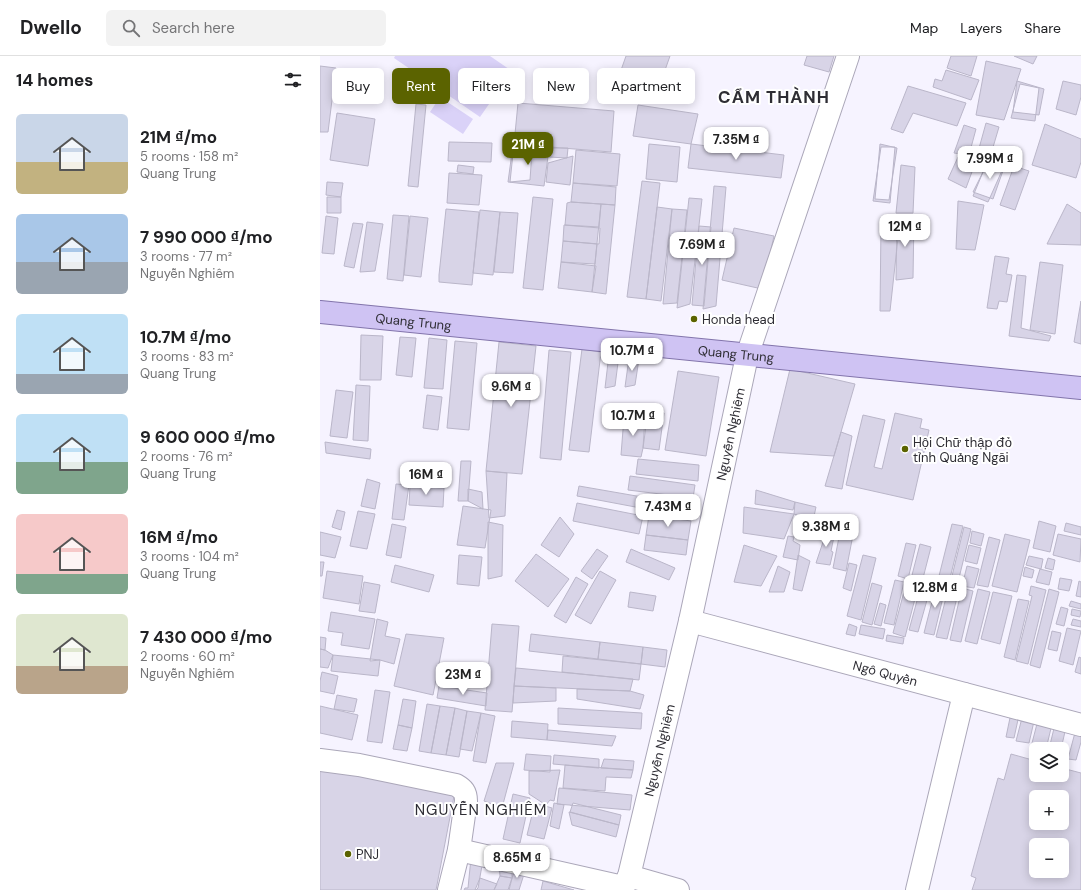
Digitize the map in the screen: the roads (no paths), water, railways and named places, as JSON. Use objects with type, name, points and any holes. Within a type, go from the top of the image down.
[{"type":"main road","name":"Quang Trung","points":[[320,312],[747,356],[1081,388]]},
{"type":"street","name":"Nguyễn Nghiêm","points":[[625,884],[690,621],[747,356],[848,56]]},
{"type":"street","name":"Ngô Quyền","points":[[690,621],[1081,725]]},
{"type":"street","points":[[917,890],[964,694]]},
{"type":"street","points":[[320,760],[366,767],[456,785],[463,789],[466,795],[466,801],[459,850],[449,890]]},
{"type":"street","points":[[459,850],[625,884],[678,890]]},
{"type":"place","name":"Honda head","points":[[694,319]]},
{"type":"place","name":"Hội Chữ thập đỏ tỉnh Quảng Ngãi","points":[[905,449]]},
{"type":"place","name":"PNJ","points":[[348,854]]},
{"type":"district","name":"CẨM THÀNH","points":[[774,97]]},
{"type":"district","name":"NGUYỄN NGHIÊM","points":[[481,810]]}]
